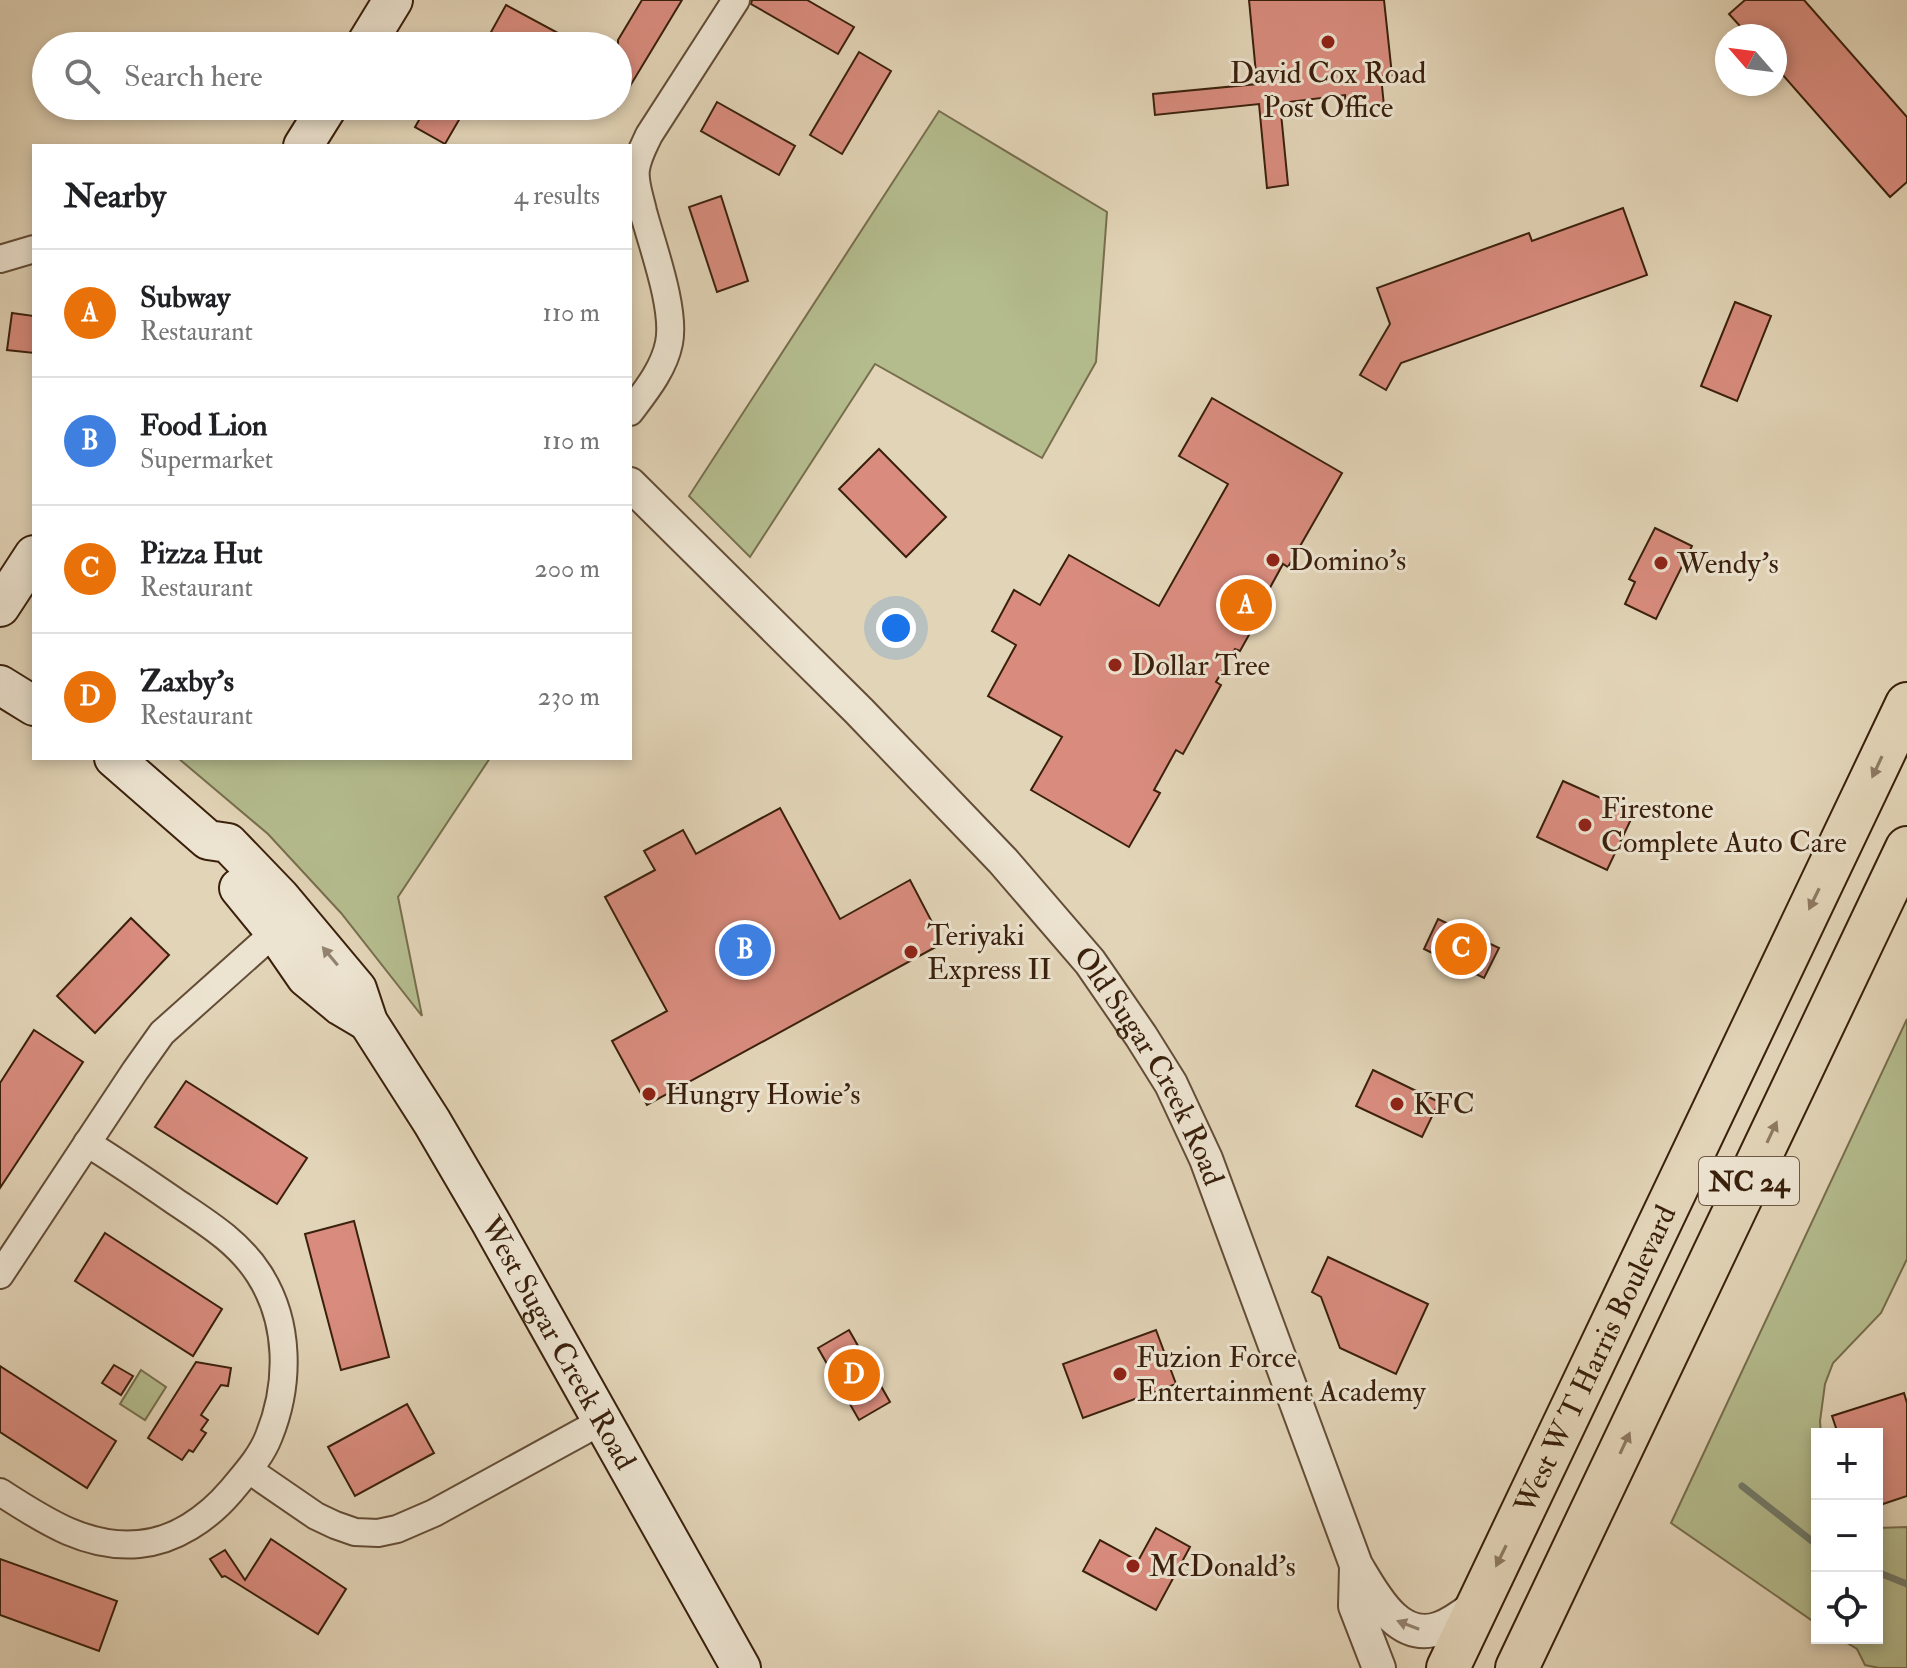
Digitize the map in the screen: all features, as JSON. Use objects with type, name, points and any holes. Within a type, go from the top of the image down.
[{"type":"main road","points":[[374,32],[393,0]]},
{"type":"main road","points":[[304,144],[319,120]]},
{"type":"main road","points":[[0,607],[32,558]]},
{"type":"main road","points":[[0,685],[32,705]]},
{"type":"main road","name":"West W T Harris Boulevard","points":[[1448,1668],[1907,704]]},
{"type":"main road","name":"West Sugar Creek Road","points":[[116,760],[208,840],[228,843],[280,897],[357,989],[368,1022],[432,1122],[741,1668]]},
{"type":"main road","name":"West Sugar Creek Road","points":[[208,840],[212,863],[242,891],[306,977],[341,1006],[368,1022]]},
{"type":"main road","name":"West W T Harris Boulevard","points":[[1517,1668],[1907,848]]},
{"type":"street","points":[[632,409],[658,372],[669,344],[670,322],[638,191],[635,172],[639,156],[649,135],[736,0]]},
{"type":"street","points":[[0,259],[32,250]]},
{"type":"street","name":"Old Sugar Creek Road","points":[[632,486],[859,711],[1003,861],[1090,962],[1171,1084],[1206,1159],[1356,1565],[1390,1616],[1405,1625],[1433,1630],[1441,1628],[1478,1604]]},
{"type":"street","points":[[0,1275],[162,1033],[275,932]]},
{"type":"street","points":[[0,1492],[70,1534],[104,1542],[138,1544],[165,1539],[218,1506],[249,1470],[268,1439],[280,1403],[282,1324],[259,1273],[239,1247],[87,1143]]},
{"type":"street","points":[[249,1470],[316,1516],[355,1532],[378,1533],[397,1529],[434,1513],[602,1421]]},
{"type":"street","name":"Old Sugar Creek Road","points":[[1356,1565],[1355,1606],[1379,1668]]},
{"type":"green space","points":[[939,111],[1107,212],[1096,362],[1042,458],[875,364],[750,557],[689,496]]},
{"type":"green space","points":[[180,760],[489,760],[398,897],[422,1016],[341,913],[268,834]]},
{"type":"green space","points":[[1907,1019],[1907,1259],[1881,1313],[1833,1363],[1825,1384],[1821,1428],[1811,1428],[1811,1620],[1671,1523]]},
{"type":"green space","points":[[141,1370],[166,1387],[145,1420],[120,1404]]},
{"type":"green space","points":[[1907,1527],[1907,1668],[1865,1665],[1857,1649],[1849,1644],[1883,1644],[1883,1528]]},
{"type":"building","points":[[642,0],[682,0],[632,83],[632,32],[623,32]]},
{"type":"building","points":[[752,0],[807,0],[854,27],[838,54],[751,4]]},
{"type":"building","points":[[1249,0],[1384,0],[1392,75],[1381,76],[1384,106],[1346,110],[1345,95],[1280,103],[1288,185],[1267,188],[1259,104],[1155,115],[1153,94],[1257,84]]},
{"type":"building","points":[[1745,0],[1804,0],[1907,117],[1907,182],[1890,197],[1787,80],[1787,24],[1738,24],[1729,14]]},
{"type":"building","points":[[506,5],[556,32],[491,32]]},
{"type":"building","points":[[859,52],[891,71],[842,154],[810,135]]},
{"type":"building","points":[[717,102],[795,146],[779,175],[701,131]]},
{"type":"building","points":[[419,120],[459,120],[445,144],[415,127]]},
{"type":"building","points":[[721,196],[748,281],[717,292],[689,207]]},
{"type":"building","points":[[1623,208],[1647,275],[1401,363],[1386,390],[1360,375],[1390,324],[1377,288],[1529,233],[1532,241]]},
{"type":"building","points":[[1735,302],[1771,316],[1737,401],[1701,386]]},
{"type":"building","points":[[12,313],[32,316],[32,353],[7,350]]},
{"type":"building","points":[[1212,398],[1342,473],[1288,567],[1283,564],[1255,615],[1259,617],[1240,651],[1235,649],[1216,682],[1221,685],[1183,754],[1176,750],[1154,790],[1160,793],[1129,847],[1031,790],[1062,737],[988,696],[1016,645],[992,631],[1014,590],[1040,605],[1069,555],[1159,606],[1228,484],[1179,456]]},
{"type":"building","points":[[879,449],[946,517],[906,557],[839,489]]},
{"type":"building","name":"Wendy's","points":[[1655,528],[1692,546],[1656,619],[1625,604],[1635,582],[1629,579]]},
{"type":"building","name":"Firestone Complete Auto Care","points":[[1563,781],[1634,813],[1607,870],[1537,837]]},
{"type":"building","points":[[780,808],[840,919],[910,880],[943,943],[647,1105],[612,1041],[667,1011],[605,897],[655,870],[644,851],[683,830],[696,854]]},
{"type":"building","points":[[131,918],[169,955],[95,1033],[57,996]]},
{"type":"building","points":[[1438,919],[1499,948],[1484,978],[1424,949]]},
{"type":"building","points":[[34,1030],[83,1062],[0,1188],[0,1083]]},
{"type":"building","name":"KFC","points":[[1373,1070],[1439,1102],[1422,1137],[1356,1106]]},
{"type":"building","points":[[186,1081],[307,1158],[277,1204],[155,1127]]},
{"type":"building","points":[[354,1221],[389,1357],[341,1370],[305,1234]]},
{"type":"building","points":[[105,1233],[222,1309],[193,1356],[75,1281]]},
{"type":"building","points":[[1328,1257],[1428,1304],[1396,1374],[1340,1348],[1321,1297],[1312,1292]]},
{"type":"building","points":[[849,1330],[890,1402],[859,1420],[818,1348]]},
{"type":"building","name":"Fuzion Force Entertainment Academy","points":[[1156,1330],[1176,1384],[1083,1418],[1063,1364]]},
{"type":"building","points":[[196,1362],[231,1368],[228,1386],[221,1385],[201,1415],[208,1420],[201,1430],[206,1433],[193,1452],[189,1450],[182,1460],[148,1438]]},
{"type":"building","points":[[114,1365],[133,1376],[121,1395],[102,1383]]},
{"type":"building","points":[[0,1366],[116,1441],[87,1488],[0,1432]]},
{"type":"building","points":[[1904,1393],[1907,1403],[1907,1496],[1883,1504],[1883,1428],[1836,1428],[1832,1416]]},
{"type":"building","points":[[407,1404],[434,1453],[355,1496],[328,1447]]},
{"type":"building","name":"McDonald's","points":[[1156,1528],[1190,1547],[1156,1610],[1083,1571],[1100,1540],[1138,1561]]},
{"type":"building","points":[[271,1539],[346,1589],[318,1634],[222,1577],[210,1559],[225,1550],[245,1580]]},
{"type":"building","points":[[0,1559],[117,1601],[99,1651],[0,1615]]},
{"type":"waterway","points":[[1742,1486],[1811,1540]]},
{"type":"waterway","points":[[1883,1574],[1907,1584]]},
{"type":"place","name":"David Cox Road Post Office","points":[[1328,42]]},
{"type":"place","name":"Domino's","points":[[1273,560]]},
{"type":"place","name":"Wendy's","points":[[1661,563]]},
{"type":"place","name":"Subway","points":[[1246,605]]},
{"type":"place","name":"Dollar Tree","points":[[1115,665]]},
{"type":"place","name":"Firestone Complete Auto Care","points":[[1585,825]]},
{"type":"place","name":"Pizza Hut","points":[[1461,949]]},
{"type":"place","name":"Food Lion","points":[[745,950]]},
{"type":"place","name":"Teriyaki Express II","points":[[911,952]]},
{"type":"place","name":"Hungry Howie's","points":[[649,1094]]},
{"type":"place","name":"KFC","points":[[1397,1104]]},
{"type":"place","name":"Fuzion Force Entertainment Academy","points":[[1120,1374]]},
{"type":"place","name":"Zaxby's","points":[[854,1375]]},
{"type":"place","name":"McDonald's","points":[[1133,1566]]}]
